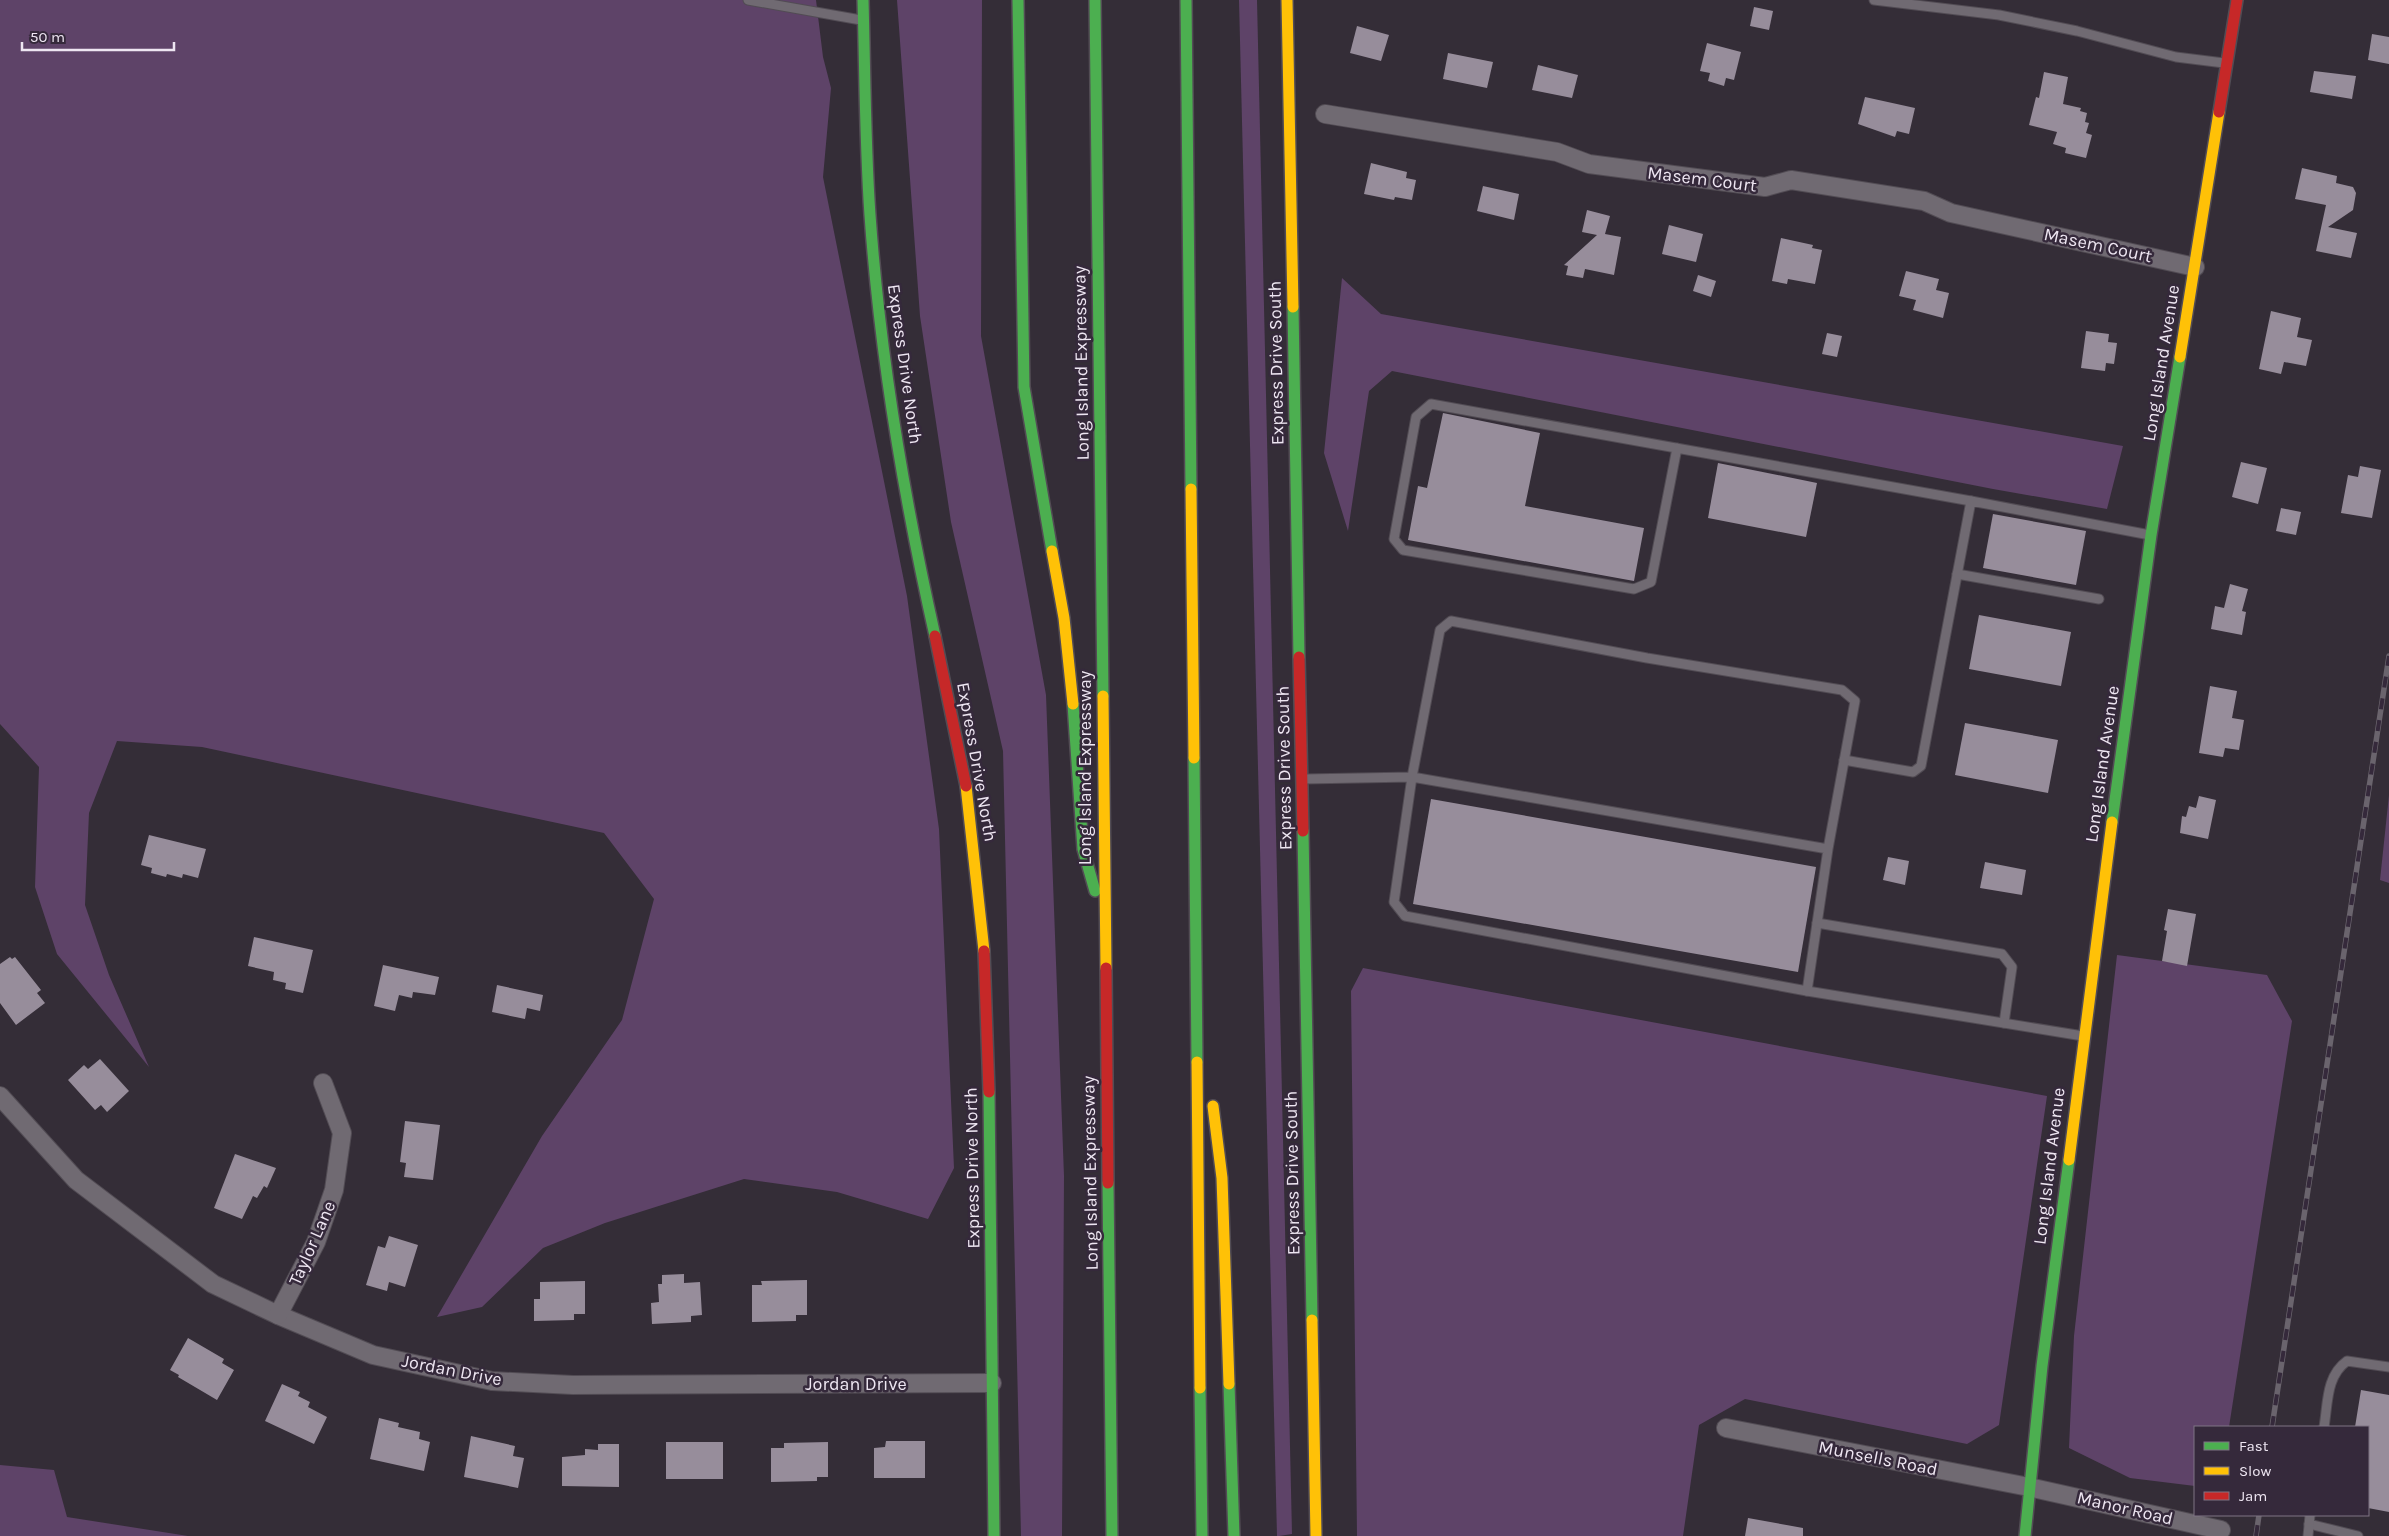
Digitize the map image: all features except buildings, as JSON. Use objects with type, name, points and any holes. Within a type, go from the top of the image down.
[{"type":"main road","name":"Express Drive North","points":[[863,0],[870,214],[880,322],[914,542],[954,721],[967,794],[984,942],[989,1092],[994,1536]]},
{"type":"main road","points":[[1018,0],[1024,387],[1054,553],[1072,683],[1082,849],[1104,924]]},
{"type":"main road","name":"Long Island Expressway","points":[[1095,0],[1112,1536]]},
{"type":"main road","points":[[1186,0],[1202,1536]]},
{"type":"main road","name":"Express Drive South","points":[[1287,0],[1316,1536]]},
{"type":"main road","name":"Long Island Avenue","points":[[2025,1536],[2029,1487],[2083,1036],[2151,535],[2237,0]]},
{"type":"main road","points":[[1196,963],[1209,1070]]},
{"type":"main road","points":[[1211,1090],[1222,1178],[1234,1536]]},
{"type":"main road","points":[[2018,1536],[2029,1487]]},
{"type":"street","name":"Masem Court","points":[[1325,114],[1557,152],[1589,164],[1765,187],[1791,180],[1924,202],[1951,213],[2195,267]]},
{"type":"street","name":"Taylor Lane","points":[[278,1315],[316,1242],[334,1190],[342,1133],[323,1082]]},
{"type":"street","name":"Jordan Drive","points":[[0,1096],[76,1180],[213,1284],[278,1315],[374,1354],[492,1381],[573,1385],[992,1383]]},
{"type":"street","name":"Munsells Road","points":[[1726,1428],[2029,1487]]},
{"type":"street","name":"Manor Road","points":[[2029,1487],[2221,1530]]},
{"type":"lane","points":[[748,0],[864,20]]},
{"type":"lane","points":[[1874,0],[1999,15],[2077,31],[2176,57],[2227,63]]},
{"type":"lane","points":[[1677,448],[1651,582],[1634,589],[1403,550],[1394,538],[1416,417],[1431,404],[1677,448],[1971,501],[2151,535]]},
{"type":"lane","points":[[1844,760],[1913,772],[1921,766],[1971,501]]},
{"type":"lane","points":[[1957,574],[2099,599]]},
{"type":"lane","points":[[1807,991],[1828,849],[1855,701],[1842,690],[1647,658],[1451,621],[1440,630],[1412,777],[1394,902],[1405,916],[1807,991],[2083,1036]]},
{"type":"lane","points":[[1302,779],[1412,777],[1828,849]]},
{"type":"lane","points":[[1816,924],[2002,954],[2012,967],[2004,1023]]},
{"type":"lane","points":[[2324,1426],[2332,1378],[2337,1368],[2347,1361],[2389,1367]]},
{"type":"lane","points":[[2308,1536],[2310,1519],[2358,1536]]},
{"type":"shaded area","points":[[0,0],[816,0],[823,57],[831,88],[823,177],[907,596],[939,829],[954,1168],[928,1219],[837,1192],[744,1179],[605,1223],[543,1248],[482,1307],[437,1317],[542,1136],[622,1020],[654,899],[604,833],[202,747],[117,741],[89,813],[85,905],[109,975],[149,1067],[57,954],[35,887],[39,767],[0,724]]},
{"type":"shaded area","points":[[897,0],[982,0],[981,336],[1046,695],[1064,1176],[1062,1536],[1021,1536],[1003,751],[951,522],[920,316]]},
{"type":"shaded area","points":[[1239,0],[1257,0],[1292,1534],[1279,1536],[1277,1536]]},
{"type":"shaded area","points":[[1342,278],[1381,314],[2123,446],[2107,509],[1993,489],[1392,371],[1369,391],[1348,531],[1324,453]]},
{"type":"shaded area","points":[[2389,795],[2389,883],[2380,880]]},
{"type":"shaded area","points":[[2117,955],[2267,975],[2292,1021],[2229,1426],[2194,1426],[2194,1486],[2130,1478],[2069,1448],[2074,1336]]},
{"type":"shaded area","points":[[1363,968],[2047,1096],[1999,1425],[1967,1444],[1745,1399],[1699,1425],[1683,1536],[1357,1536],[1351,991]]},
{"type":"shaded area","points":[[0,1465],[54,1470],[67,1517],[188,1536],[0,1536]]},
{"type":"railway","points":[[2272,1426],[2389,656]]},
{"type":"railway","points":[[2256,1536],[2259,1516]]},
{"type":"traffic: fast","points":[[863,0],[868,188],[874,268],[887,374],[903,479],[935,636]]},
{"type":"traffic: fast","points":[[1018,0],[1024,387],[1052,551]]},
{"type":"traffic: fast","points":[[1095,0],[1103,696]]},
{"type":"traffic: fast","points":[[1186,0],[1191,489]]},
{"type":"traffic: fast","points":[[1293,307],[1299,657]]},
{"type":"traffic: fast","points":[[2112,822],[2151,535],[2180,357]]},
{"type":"traffic: fast","points":[[1073,704],[1083,849],[1095,891]]},
{"type":"traffic: fast","points":[[1194,758],[1197,1062]]},
{"type":"traffic: fast","points":[[1303,831],[1312,1320]]},
{"type":"traffic: fast","points":[[989,1092],[994,1536]]},
{"type":"traffic: fast","points":[[2025,1536],[2042,1366],[2069,1160]]},
{"type":"traffic: fast","points":[[1108,1183],[1112,1536]]},
{"type":"traffic: fast","points":[[1229,1384],[1234,1536]]},
{"type":"traffic: fast","points":[[1200,1388],[1202,1536]]},
{"type":"traffic: slow","points":[[1287,0],[1293,307]]},
{"type":"traffic: slow","points":[[2180,357],[2219,112]]},
{"type":"traffic: slow","points":[[1191,489],[1194,758]]},
{"type":"traffic: slow","points":[[1052,551],[1064,618],[1073,704]]},
{"type":"traffic: slow","points":[[1103,696],[1106,968]]},
{"type":"traffic: slow","points":[[966,786],[984,951]]},
{"type":"traffic: slow","points":[[2069,1160],[2112,822]]},
{"type":"traffic: slow","points":[[1197,1062],[1200,1388]]},
{"type":"traffic: slow","points":[[1213,1106],[1222,1178],[1229,1384]]},
{"type":"traffic: slow","points":[[1312,1320],[1316,1536]]},
{"type":"traffic: jam","points":[[2219,112],[2237,0]]},
{"type":"traffic: jam","points":[[935,636],[966,786]]},
{"type":"traffic: jam","points":[[1299,657],[1303,831]]},
{"type":"traffic: jam","points":[[984,951],[989,1092]]},
{"type":"traffic: jam","points":[[1106,968],[1108,1183]]}]
